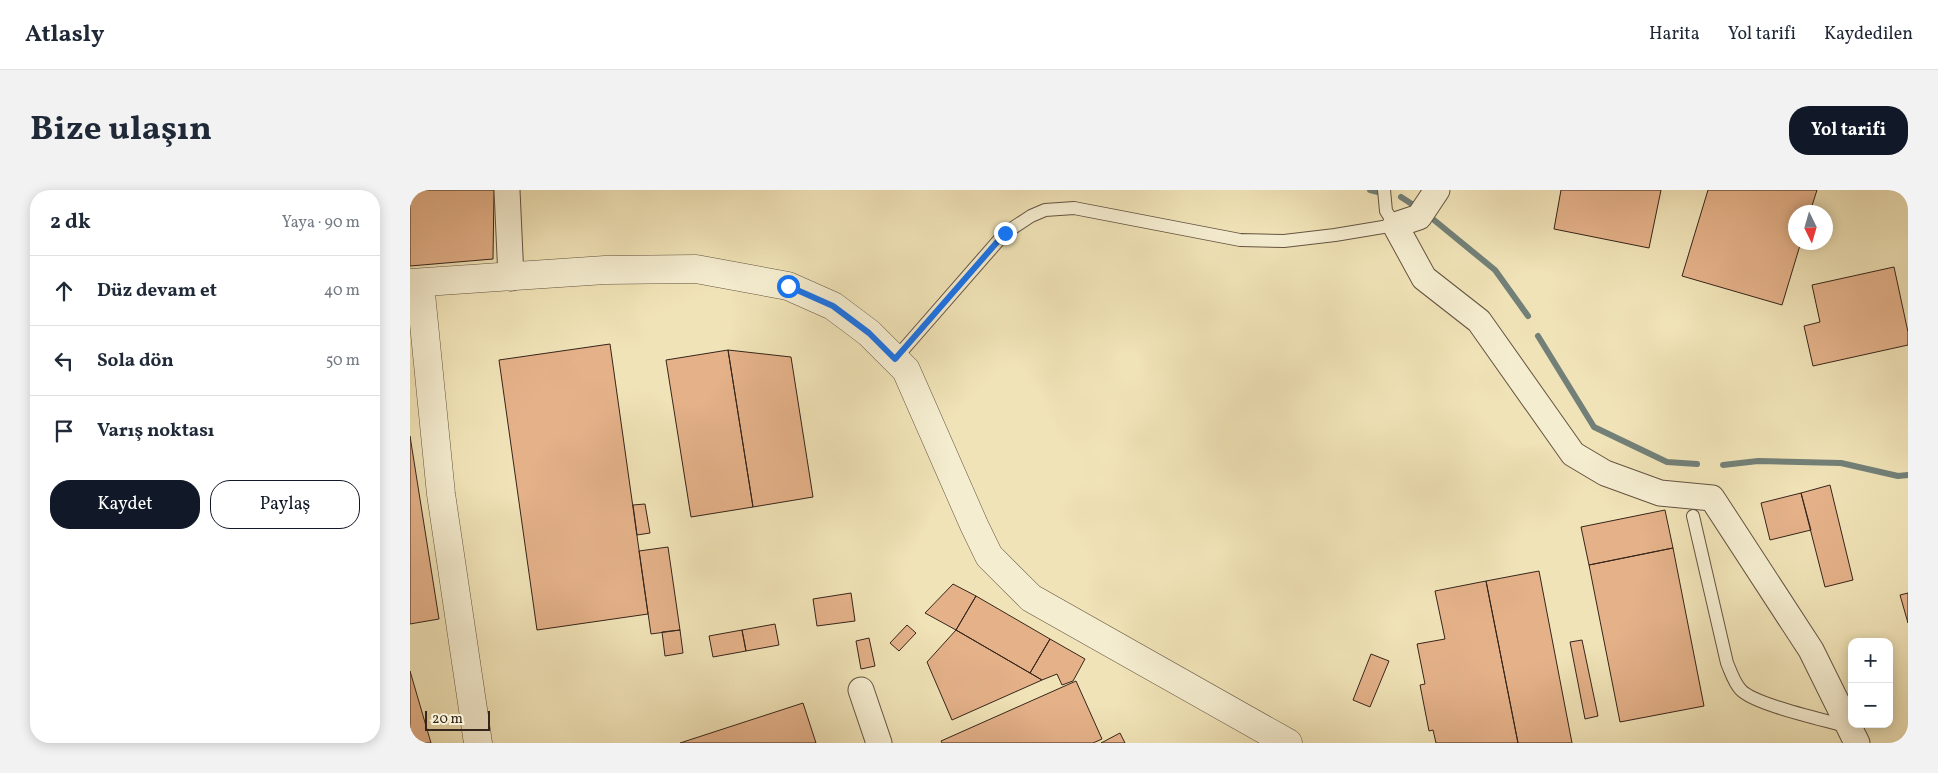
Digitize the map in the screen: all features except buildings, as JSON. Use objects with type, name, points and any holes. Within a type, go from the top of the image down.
[{"type":"street","points":[[508,190],[511,278]]},
{"type":"street","points":[[1437,190],[1419,217],[1395,225],[1424,278],[1479,321],[1573,454],[1605,473],[1660,493],[1712,498],[1811,650],[1853,735]]},
{"type":"street","points":[[478,743],[441,494],[415,284],[605,270],[696,269],[788,286],[833,306],[869,333],[906,370],[989,556],[1032,598],[1288,743]]},
{"type":"street","points":[[861,690],[879,743]]},
{"type":"lane","points":[[895,359],[1005,233],[1024,220],[1045,210],[1074,208],[1240,240],[1284,241],[1395,225],[1386,211],[1384,190]]},
{"type":"lane","points":[[1693,516],[1727,662],[1734,682],[1742,691],[1756,701],[1853,735]]},
{"type":"waterway","points":[[1370,190],[1378,192]]},
{"type":"waterway","points":[[1401,197],[1418,208]]},
{"type":"waterway","points":[[1434,220],[1495,270],[1528,316]]},
{"type":"waterway","points":[[1538,336],[1594,427],[1667,462],[1697,464]]},
{"type":"waterway","points":[[1723,465],[1758,461],[1841,463],[1898,476],[1908,475]]},
{"type":"route","points":[[788,286],[833,306],[869,333],[895,359],[1005,233]]}]
